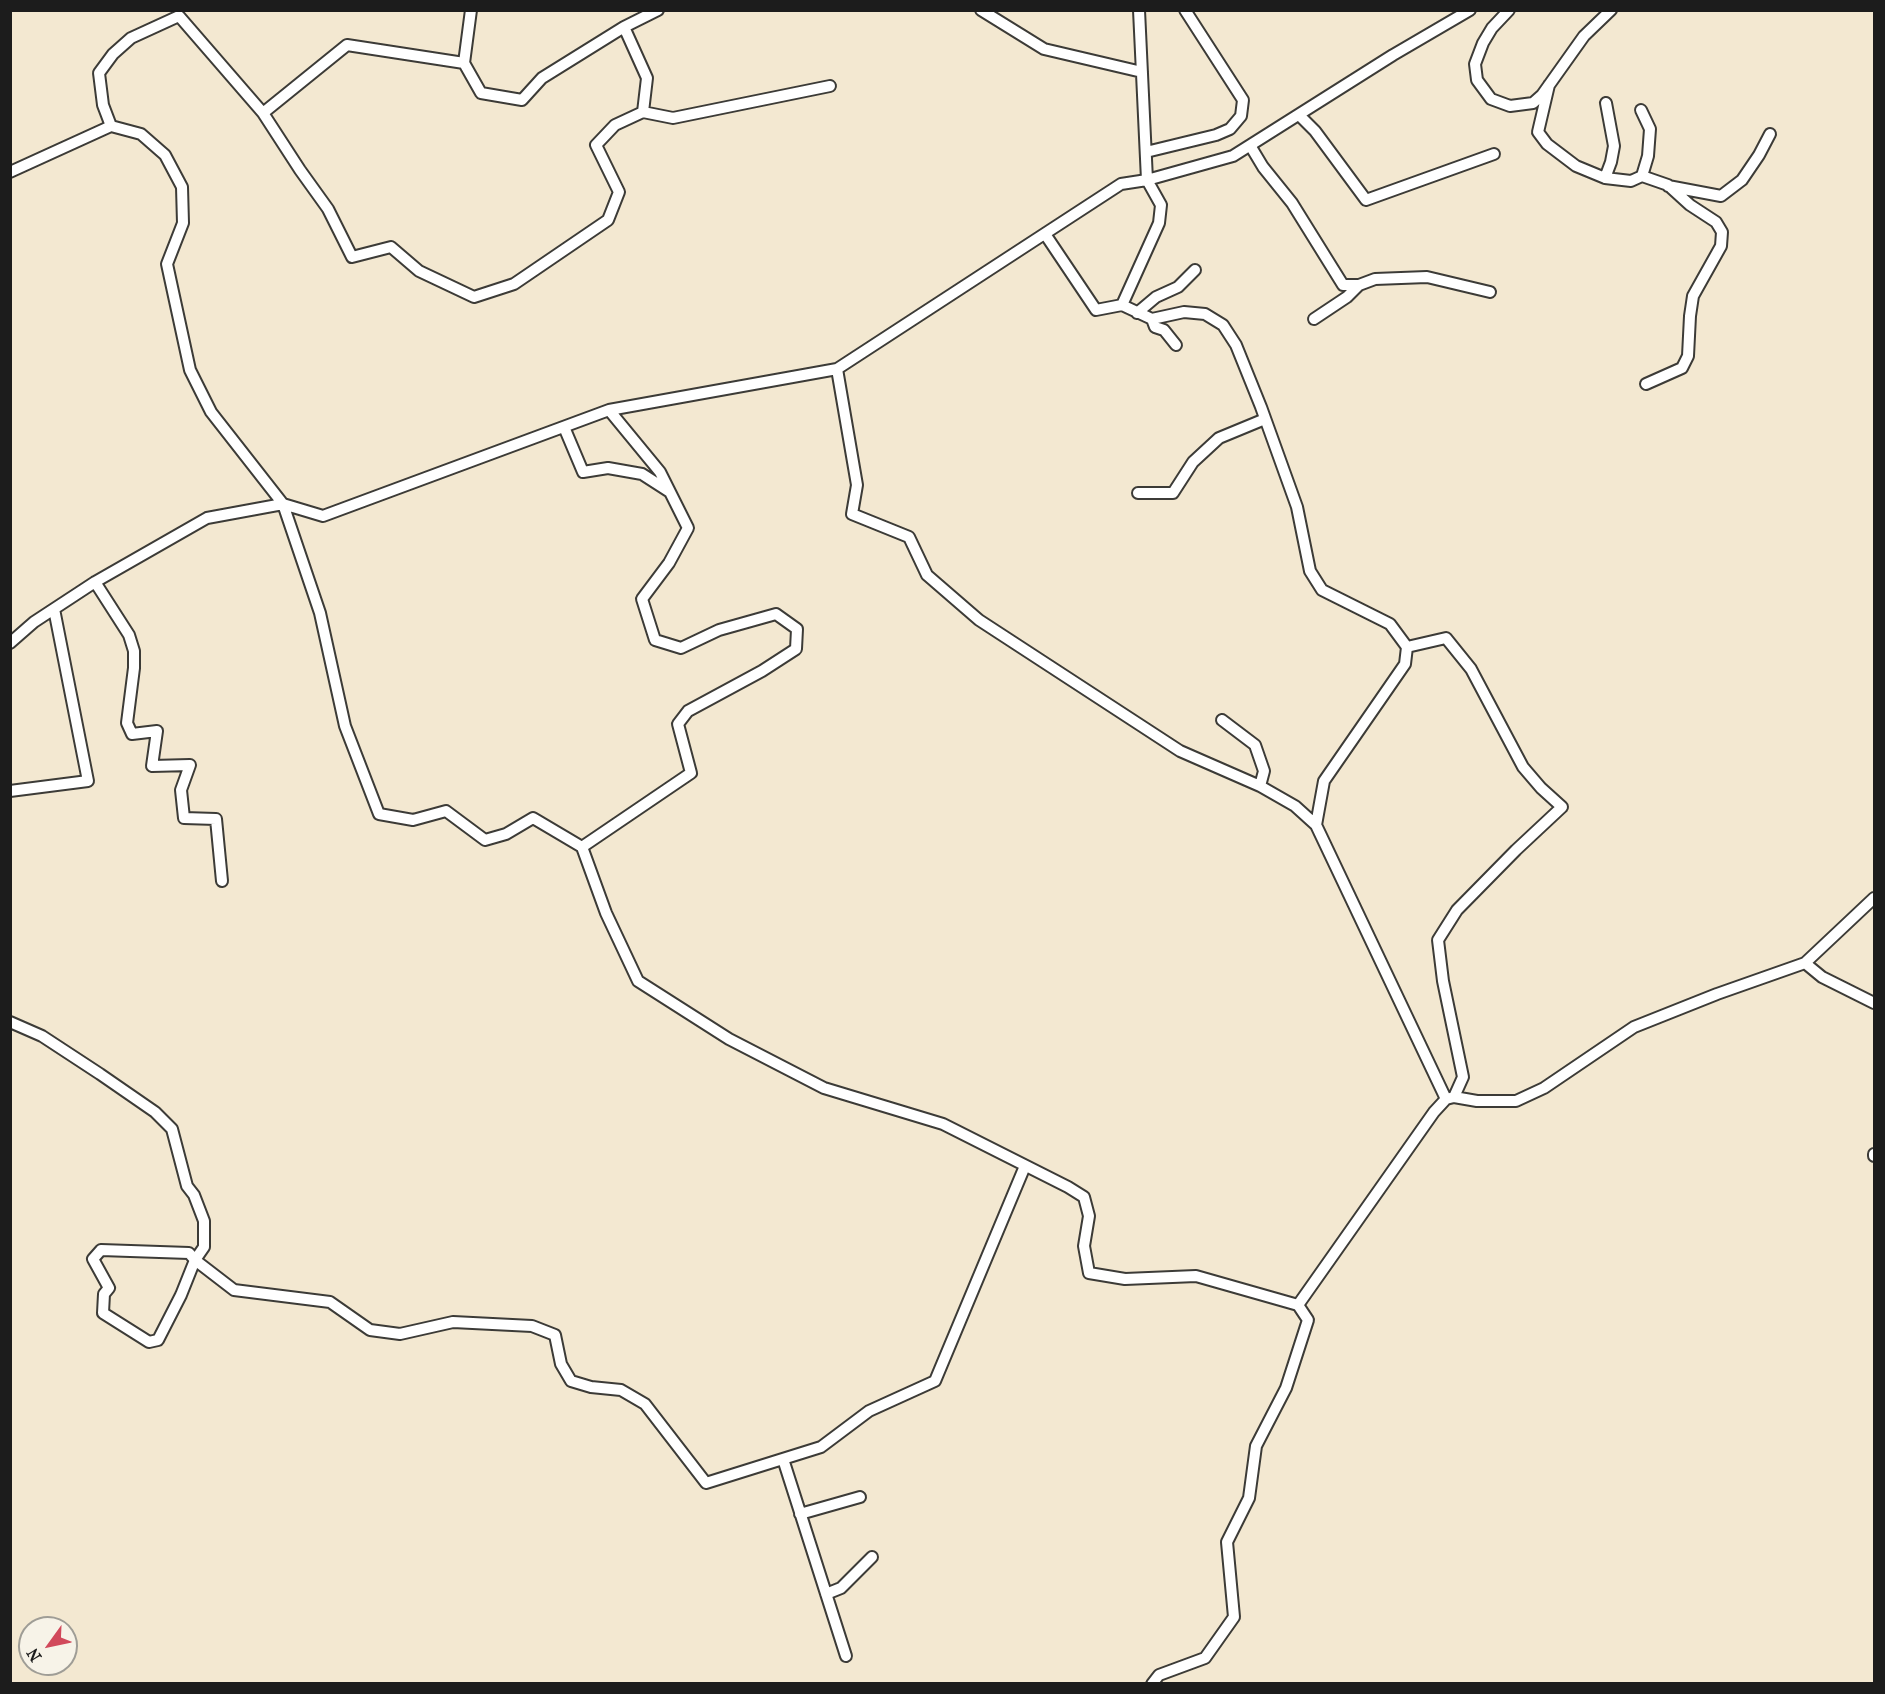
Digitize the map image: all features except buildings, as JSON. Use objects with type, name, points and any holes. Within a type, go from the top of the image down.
[{"type":"street","points":[[471,10],[464,63],[481,93],[522,100],[542,78],[624,27],[658,10]]},
{"type":"street","points":[[981,10],[1044,49],[1142,72]]},
{"type":"street","points":[[1122,305],[1159,223],[1161,205],[1148,180],[1139,10]]},
{"type":"street","points":[[1146,152],[1216,135],[1230,129],[1241,116],[1243,100],[1185,10]]},
{"type":"street","points":[[10,643],[34,622],[95,582],[207,518],[283,504],[323,516],[609,410],[837,369],[1121,184],[1148,180],[1233,156],[1470,10]]},
{"type":"street","points":[[1509,10],[1492,28],[1475,64],[1477,80],[1491,99],[1510,106],[1533,103],[1549,85],[1584,36],[1611,10]]},
{"type":"street","points":[[111,126],[103,105],[99,73],[113,54],[131,38],[182,13],[263,113],[328,209],[352,257],[391,247],[419,271],[474,297],[514,284],[608,220],[619,192],[596,145],[615,125],[643,112],[673,118],[830,86]]},
{"type":"street","points":[[624,27],[647,78],[643,112]]},
{"type":"street","points":[[263,113],[347,45],[464,63]]},
{"type":"street","points":[[1549,85],[1538,132],[1547,144],[1576,166],[1605,178],[1631,181],[1642,176],[1668,185],[1721,196],[1742,180],[1770,134]]},
{"type":"street","points":[[1605,178],[1614,146],[1606,103]]},
{"type":"street","points":[[1641,110],[1650,129],[1648,156],[1642,176]]},
{"type":"street","points":[[1299,114],[1315,131],[1366,200],[1494,154]]},
{"type":"street","points":[[10,172],[111,126],[141,134],[165,155],[182,187],[183,223],[167,264],[190,370],[211,412],[283,504],[320,613],[345,726],[379,813],[413,820],[446,811],[485,840],[506,834],[533,818],[582,847],[606,913],[638,981],[729,1039],[824,1089],[943,1124],[1068,1186],[1084,1197],[1089,1216],[1084,1246],[1089,1273],[1125,1280],[1196,1276],[1298,1305],[1308,1320],[1286,1388],[1256,1446],[1249,1498],[1227,1542],[1234,1617],[1205,1658],[1159,1675],[1152,1683]]},
{"type":"street","points":[[1251,147],[1263,167],[1292,203],[1343,285],[1359,285],[1375,279],[1427,277],[1490,292]]},
{"type":"street","points":[[1646,384],[1682,368],[1688,356],[1693,296],[1721,246],[1722,232],[1716,222],[1690,205],[1668,185]]},
{"type":"street","points":[[1046,234],[1095,310],[1122,305],[1152,320],[1184,312],[1205,314],[1223,325],[1236,345],[1297,507],[1310,571],[1322,590],[1390,624],[1407,647],[1405,664],[1324,781],[1316,825]]},
{"type":"street","points":[[1137,314],[1156,297],[1178,287],[1196,270]]},
{"type":"street","points":[[1314,319],[1347,297],[1359,285]]},
{"type":"street","points":[[1152,320],[1155,327],[1164,330],[1176,345]]},
{"type":"street","points":[[837,369],[857,485],[852,514],[909,537],[927,574],[979,620],[1180,751],[1260,786],[1295,806],[1316,825],[1450,1098]]},
{"type":"street","points":[[582,847],[691,773],[678,724],[688,711],[762,671],[796,649],[797,629],[776,614],[720,630],[681,648],[655,640],[642,599],[669,563],[688,528],[660,472],[609,410]]},
{"type":"street","points":[[1137,493],[1173,492],[1193,462],[1219,438],[1265,419]]},
{"type":"street","points":[[564,427],[583,472],[608,468],[642,474],[670,492]]},
{"type":"street","points":[[95,582],[129,635],[134,651],[127,723],[132,734],[157,731],[152,766],[190,765],[181,790],[184,818],[216,819],[222,881]]},
{"type":"street","points":[[10,791],[88,781],[54,609]]},
{"type":"street","points":[[1298,1305],[1434,1112],[1450,1098],[1463,1077],[1443,981],[1438,940],[1457,910],[1562,807],[1523,767],[1471,669],[1446,638],[1407,647]]},
{"type":"street","points":[[1222,720],[1256,745],[1264,771],[1260,786]]},
{"type":"street","points":[[1450,1098],[1516,1101],[1544,1088],[1634,1027],[1717,994],[1805,963],[1875,898]]},
{"type":"street","points":[[1805,963],[1822,977],[1875,1003]]},
{"type":"street","points":[[10,1022],[42,1036],[155,1112],[172,1130],[187,1186],[194,1195],[204,1221],[204,1246],[195,1260],[181,1296],[158,1340],[149,1342],[103,1313],[104,1294],[109,1288],[93,1259],[101,1250],[189,1253],[195,1260],[234,1290],[330,1302],[370,1330],[400,1334],[453,1322],[532,1326],[555,1335],[561,1364],[571,1381],[591,1387],[621,1390],[645,1404],[706,1483],[821,1447],[868,1411],[935,1381],[1025,1166]]},
{"type":"street","points":[[783,1459],[846,1656]]},
{"type":"street","points":[[800,1514],[860,1497]]},
{"type":"street","points":[[826,1594],[841,1588],[872,1557]]}]
